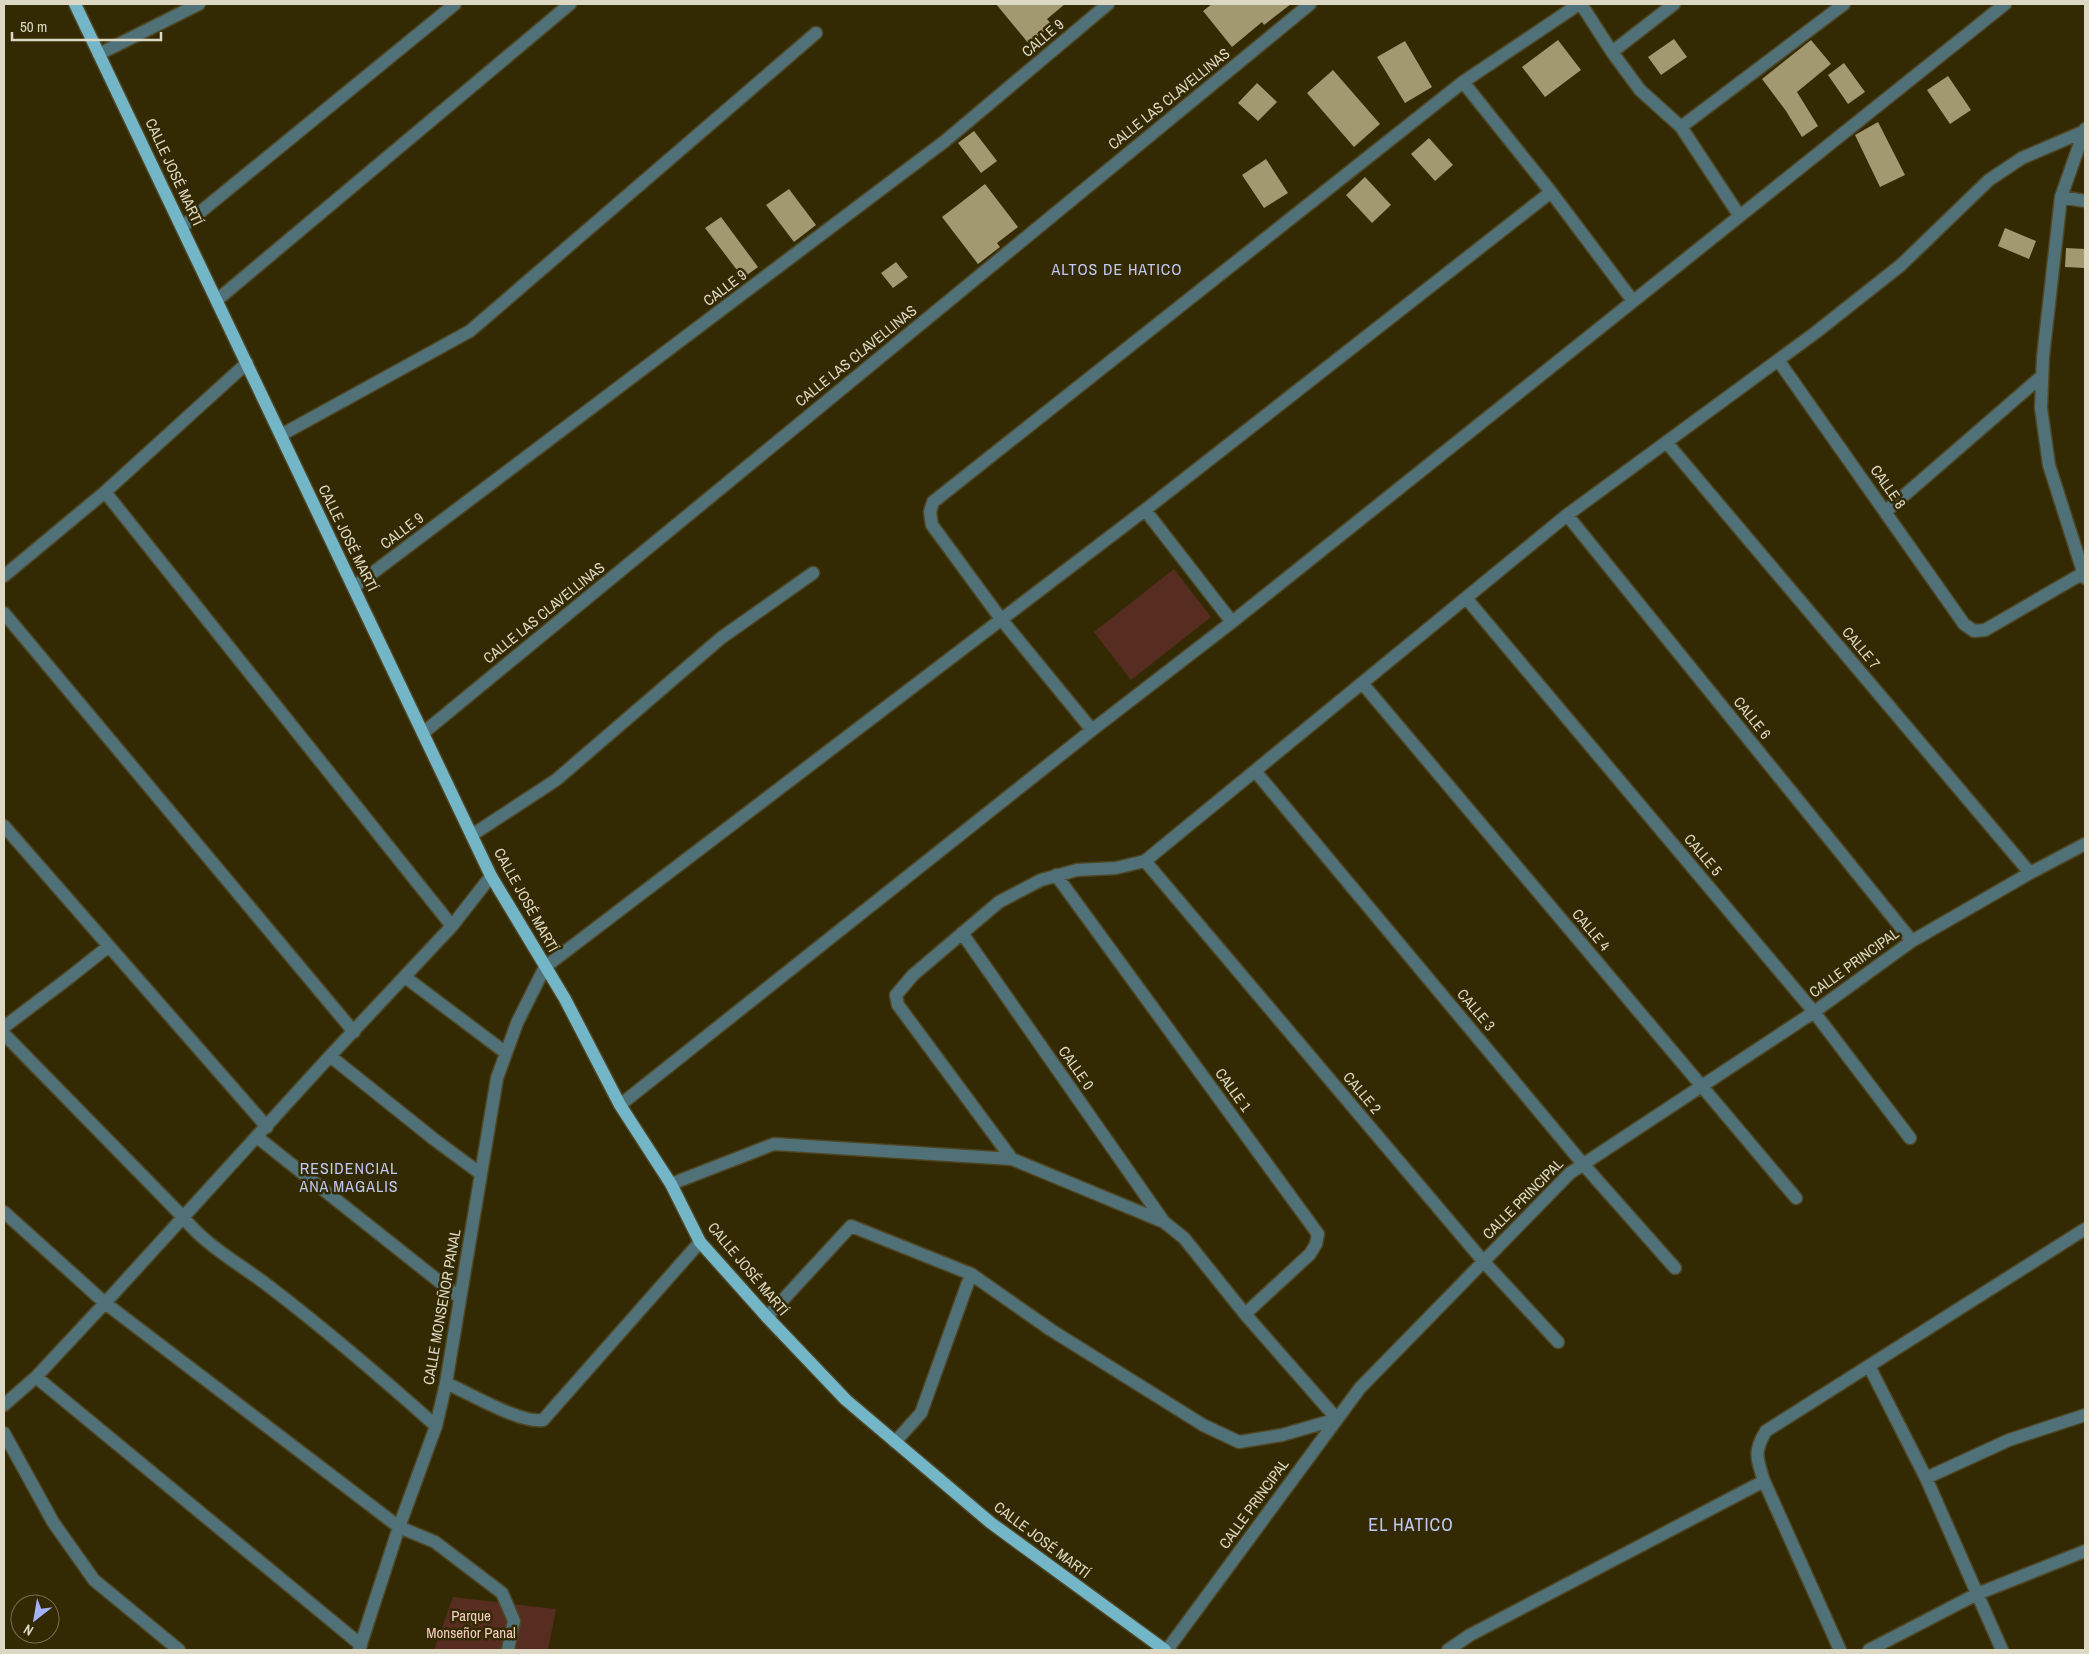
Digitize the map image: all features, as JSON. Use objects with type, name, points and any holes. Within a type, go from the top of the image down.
[{"type":"main road","name":"CALLE JOSÉ MARTÍ","points":[[75,4],[491,876],[565,999],[620,1106],[670,1184],[700,1242],[767,1317],[846,1400],[991,1523],[1166,1650]]},
{"type":"street","points":[[99,54],[199,4]]},
{"type":"street","points":[[182,227],[454,4]]},
{"type":"street","points":[[217,300],[570,4]]},
{"type":"street","name":"CALLE 9","points":[[354,588],[945,141],[1108,4]]},
{"type":"street","name":"CALLE LAS CLAVELLINAS","points":[[423,733],[1310,4]]},
{"type":"street","points":[[1092,730],[1001,619],[932,525],[930,512],[933,502],[1463,82],[1580,4],[1640,90],[1681,127],[1739,215]]},
{"type":"street","points":[[1612,52],[1674,4]]},
{"type":"street","points":[[1681,127],[1844,4]]},
{"type":"street","points":[[620,1106],[1092,730],[1232,622],[2005,4]]},
{"type":"street","points":[[281,435],[470,331],[816,33]]},
{"type":"street","points":[[1463,82],[1551,192],[1633,301]]},
{"type":"street","points":[[2085,130],[2061,197],[2042,376],[2041,408],[2049,465],[2085,574]]},
{"type":"street","points":[[1012,1159],[898,1005],[896,994],[913,975],[999,902],[1041,880],[1077,870],[1116,868],[1145,861],[1567,515],[1624,471],[1667,443],[1778,360],[1901,265],[1989,180],[2022,158],[2085,130]]},
{"type":"street","points":[[545,968],[1145,510],[1551,192]]},
{"type":"street","points":[[2061,197],[2085,201]]},
{"type":"street","name":"CALLE 8","points":[[1778,360],[1964,624],[1974,631],[1985,630],[2085,574]]},
{"type":"street","points":[[4,576],[105,492],[247,363]]},
{"type":"street","points":[[1885,512],[2042,376]]},
{"type":"street","name":"CALLE 7","points":[[1667,443],[2030,873]]},
{"type":"street","points":[[105,492],[452,926]]},
{"type":"street","points":[[1145,510],[1232,622]]},
{"type":"street","name":"CALLE 6","points":[[1567,515],[1912,941]]},
{"type":"street","points":[[472,836],[556,780],[721,638],[813,573]]},
{"type":"street","name":"CALLE 5","points":[[1466,598],[1814,1012],[1910,1138]]},
{"type":"street","points":[[4,613],[354,1032]]},
{"type":"street","name":"CALLE 4","points":[[1362,683],[1796,1198]]},
{"type":"street","name":"CALLE 3","points":[[1255,771],[1583,1164],[1675,1268]]},
{"type":"street","points":[[4,826],[267,1126]]},
{"type":"street","name":"CALLE PRINCIPAL","points":[[1166,1650],[1360,1388],[1570,1172],[1814,1012],[1912,941],[2030,873],[2085,844]]},
{"type":"street","name":"CALLE 2","points":[[1145,861],[1484,1262],[1558,1342]]},
{"type":"street","name":"CALLE 1","points":[[1056,875],[1318,1234],[1316,1244],[1310,1254],[1244,1314]]},
{"type":"street","points":[[4,1405],[36,1377],[106,1303],[330,1056],[452,926],[491,876]]},
{"type":"street","name":"CALLE 0","points":[[962,933],[1164,1222]]},
{"type":"street","points":[[4,1026],[108,946]]},
{"type":"street","name":"CALLE MONSEÑOR PANAL","points":[[360,1648],[399,1527],[436,1426],[446,1383],[497,1078],[517,1023],[545,968]]},
{"type":"street","points":[[405,977],[506,1053]]},
{"type":"street","points":[[4,1034],[183,1217],[194,1232],[266,1284],[373,1370],[436,1426]]},
{"type":"street","points":[[330,1056],[435,1140],[481,1174]]},
{"type":"street","points":[[257,1137],[460,1298]]},
{"type":"street","points":[[670,1184],[774,1144],[1012,1159],[1164,1222],[1184,1238],[1244,1314],[1336,1419],[1282,1435],[1239,1442],[1203,1425],[1051,1330],[971,1274],[852,1226],[767,1317]]},
{"type":"street","points":[[4,1212],[106,1303],[399,1527],[435,1542],[502,1593],[514,1621],[508,1650]]},
{"type":"street","points":[[1840,1650],[1764,1481],[1756,1455],[1758,1443],[1766,1431],[2085,1229]]},
{"type":"street","points":[[446,1383],[510,1412],[534,1421],[543,1420],[700,1242]]},
{"type":"street","points":[[895,1442],[920,1413],[971,1274]]},
{"type":"street","points":[[1870,1366],[1926,1478],[2002,1650]]},
{"type":"street","points":[[36,1377],[360,1648]]},
{"type":"street","points":[[1926,1478],[2009,1440],[2085,1415]]},
{"type":"street","points":[[4,1432],[53,1522],[94,1580],[180,1650]]},
{"type":"street","points":[[1448,1650],[1470,1635],[1764,1481]]},
{"type":"street","points":[[1869,1650],[1977,1594],[2085,1551]]},
{"type":"green space","points":[[1174,569],[1211,617],[1131,680],[1094,632]]},
{"type":"green space","name":"Parque Monseñor Panal","points":[[453,1597],[556,1609],[548,1650],[434,1650]]},
{"type":"building","points":[[996,4],[1065,4],[1047,19],[1052,25],[1029,44]]},
{"type":"building","points":[[1212,4],[1291,4],[1264,25],[1262,22],[1232,47],[1203,11]]},
{"type":"building","points":[[1674,39],[1687,57],[1661,75],[1648,57]]},
{"type":"building","points":[[1558,40],[1581,70],[1545,97],[1522,67]]},
{"type":"building","points":[[1811,40],[1831,64],[1797,92],[1818,126],[1802,137],[1786,111],[1762,79]]},
{"type":"building","points":[[1405,41],[1432,87],[1405,103],[1377,57]]},
{"type":"building","points":[[1844,63],[1865,92],[1848,104],[1828,75]]},
{"type":"building","points":[[1333,70],[1380,124],[1354,147],[1307,93]]},
{"type":"building","points":[[1948,76],[1971,110],[1950,124],[1927,90]]},
{"type":"building","points":[[1257,83],[1277,102],[1258,121],[1238,103]]},
{"type":"building","points":[[1878,122],[1905,175],[1880,187],[1855,135]]},
{"type":"building","points":[[974,131],[997,161],[981,173],[958,143]]},
{"type":"building","points":[[1429,138],[1453,165],[1435,181],[1411,154]]},
{"type":"building","points":[[1266,159],[1288,193],[1264,208],[1242,175]]},
{"type":"building","points":[[1365,177],[1391,205],[1372,223],[1346,195]]},
{"type":"building","points":[[985,184],[1018,227],[997,243],[1000,247],[978,264],[942,217]]},
{"type":"building","points":[[789,189],[816,225],[794,242],[766,205]]},
{"type":"building","points":[[721,217],[758,267],[743,278],[705,228]]},
{"type":"building","points":[[2005,228],[2036,241],[2029,259],[1998,246]]},
{"type":"building","points":[[2066,248],[2085,249],[2085,268],[2065,267]]},
{"type":"building","points":[[896,262],[908,277],[893,288],[881,273]]},
{"type":"district","name":"ALTOS DE HATICO","points":[[1117,269]]},
{"type":"district","name":"RESIDENCIAL ANA MAGALIS","points":[[349,1177]]},
{"type":"district","name":"EL HATICO","points":[[1411,1525]]}]
